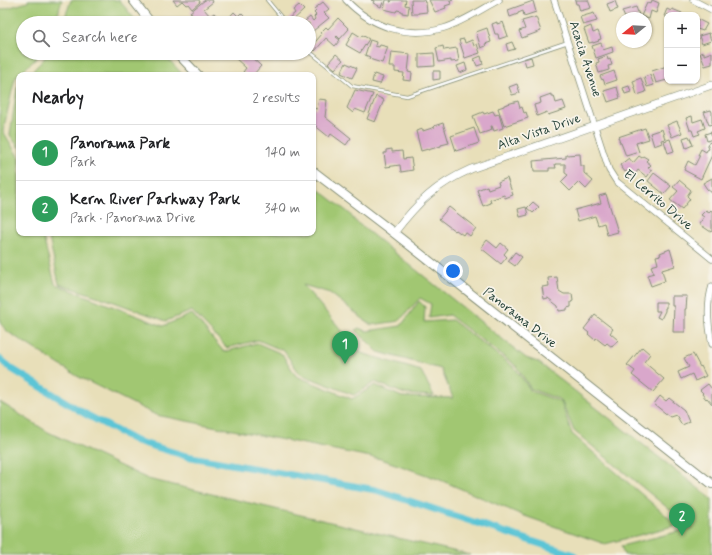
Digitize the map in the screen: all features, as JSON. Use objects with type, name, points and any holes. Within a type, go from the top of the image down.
[{"type":"main road","points":[[133,0],[146,16]]},
{"type":"main road","points":[[184,60],[195,72]]},
{"type":"main road","name":"Panorama Drive","points":[[316,173],[712,484]]},
{"type":"street","points":[[346,0],[361,14],[373,21],[407,32],[420,32],[455,24],[499,0]]},
{"type":"street","name":"Acacia Avenue","points":[[554,0],[595,125]]},
{"type":"street","points":[[693,0],[712,10]]},
{"type":"street","name":"Alta Vista Drive","points":[[394,233],[419,203],[456,175],[471,168],[712,85]]},
{"type":"street","name":"El Cerrito Drive","points":[[595,125],[609,170],[616,182],[712,259]]},
{"type":"street","points":[[712,286],[708,317],[712,344]]},
{"type":"lane","points":[[267,0],[280,16]]},
{"type":"lane","points":[[316,57],[352,86],[407,96],[568,42]]},
{"type":"green space","points":[[28,0],[62,0],[57,16],[16,16],[16,60],[34,60],[21,72],[16,72],[3,131],[16,153],[16,236],[43,236],[55,284],[163,326],[192,314],[224,352],[257,343],[282,354],[296,376],[352,399],[375,385],[402,397],[453,398],[441,369],[378,352],[356,330],[358,328],[367,331],[401,326],[419,301],[425,307],[424,322],[452,320],[515,368],[531,391],[561,402],[572,434],[677,525],[605,544],[522,515],[438,479],[381,459],[156,415],[77,376],[8,332],[0,323],[0,10],[28,2]]},
{"type":"green space","points":[[71,0],[119,0],[132,16],[65,16]]},
{"type":"green space","points":[[43,60],[169,60],[180,72],[32,72]]},
{"type":"green space","points":[[16,95],[16,144],[10,135]]},
{"type":"green space","points":[[316,187],[349,213],[355,221],[526,358],[538,362],[712,499],[712,555],[624,555],[621,546],[692,528],[574,431],[561,400],[531,389],[516,366],[449,315],[429,318],[431,304],[420,298],[399,321],[371,325],[330,293],[303,285],[361,353],[421,371],[434,396],[405,394],[375,382],[354,395],[300,374],[284,351],[258,340],[227,348],[192,311],[166,321],[59,284],[49,236],[316,236]]},
{"type":"green space","points":[[0,402],[48,432],[148,479],[470,555],[0,555]]},
{"type":"building","points":[[173,0],[199,0],[200,2],[192,9],[188,4],[186,5],[182,1],[177,5]]},
{"type":"building","points":[[205,0],[212,0],[213,2],[204,9],[210,16],[193,16],[190,12]]},
{"type":"building","points":[[371,0],[384,0],[381,7],[373,3],[374,1]]},
{"type":"building","points":[[386,0],[391,0],[391,2],[392,0],[406,0],[405,5],[409,6],[408,14],[402,13],[402,11],[397,10],[396,12],[384,9]]},
{"type":"building","points":[[411,0],[424,0],[426,3],[427,12],[412,14]]},
{"type":"building","points":[[429,0],[453,0],[450,1],[451,4],[445,6],[446,8],[435,12]]},
{"type":"building","points":[[575,0],[588,0],[591,8],[580,11]]},
{"type":"building","points":[[652,0],[659,3],[656,13],[651,11],[643,12],[647,3],[651,4]]},
{"type":"building","points":[[533,1],[536,12],[524,16],[523,11],[510,17],[508,10]]},
{"type":"building","points":[[615,1],[618,9],[610,12],[607,4]]},
{"type":"building","points":[[323,2],[329,9],[324,13],[329,18],[316,29],[316,15],[314,13],[316,11],[314,9]]},
{"type":"building","points":[[299,5],[304,10],[298,16],[292,16],[295,13],[293,10]]},
{"type":"building","points":[[636,7],[638,12],[622,12]]},
{"type":"building","points":[[667,9],[671,11],[672,9],[680,12],[666,12]]},
{"type":"building","points":[[234,12],[238,16],[230,16]]},
{"type":"building","points":[[214,13],[217,16],[210,16]]},
{"type":"building","points":[[594,13],[597,21],[583,25],[580,17]]},
{"type":"building","points":[[536,17],[541,31],[522,38],[519,31],[525,29],[522,21]]},
{"type":"building","points":[[338,18],[349,29],[340,39],[337,36],[336,37],[340,40],[335,46],[326,38],[316,50],[316,41],[322,34],[320,33],[326,27],[328,29]]},
{"type":"building","points":[[700,20],[707,24],[703,31],[700,30]]},
{"type":"building","points":[[497,22],[497,24],[503,22],[508,36],[499,39],[498,34],[495,34],[492,24]]},
{"type":"building","points":[[591,26],[593,33],[598,31],[601,39],[593,43],[589,43],[584,29]]},
{"type":"building","points":[[487,28],[491,42],[485,44],[486,46],[481,48],[476,32]]},
{"type":"building","points":[[353,32],[361,37],[362,35],[369,39],[360,53],[346,45]]},
{"type":"building","points":[[709,33],[711,41],[702,44],[700,36]]},
{"type":"building","points":[[464,39],[465,43],[472,40],[474,46],[477,44],[480,53],[465,58],[459,40]]},
{"type":"building","points":[[370,40],[376,42],[375,46],[379,47],[380,45],[388,47],[382,63],[369,59],[370,57],[365,55]]},
{"type":"building","points":[[512,42],[515,49],[508,51],[506,44]]},
{"type":"building","points":[[601,43],[603,50],[612,47],[613,52],[596,58],[592,46]]},
{"type":"building","points":[[443,46],[444,50],[457,48],[459,61],[451,62],[451,60],[439,62],[436,48]]},
{"type":"building","points":[[391,52],[410,54],[408,72],[412,73],[411,81],[403,80],[404,73],[395,72],[395,67],[389,67]]},
{"type":"building","points":[[704,52],[704,55],[712,52],[712,64],[705,66],[700,53]]},
{"type":"building","points":[[434,53],[435,66],[419,67],[419,54]]},
{"type":"building","points":[[336,54],[343,60],[335,69],[328,63]]},
{"type":"building","points":[[481,56],[483,64],[477,66],[474,59]]},
{"type":"building","points":[[607,56],[612,65],[608,66],[609,70],[599,73],[596,63],[599,62],[598,59]]},
{"type":"building","points":[[531,57],[533,64],[526,66],[524,59]]},
{"type":"building","points":[[237,60],[255,60],[261,66],[256,72],[243,72],[246,68]]},
{"type":"building","points":[[346,63],[357,68],[352,78],[341,73]]},
{"type":"building","points":[[465,63],[467,70],[460,73],[457,66]]},
{"type":"building","points":[[664,67],[664,81],[656,83],[652,71]]},
{"type":"building","points":[[433,71],[440,71],[440,79],[433,80]]},
{"type":"building","points":[[614,71],[617,80],[605,84],[600,76]]},
{"type":"building","points":[[374,74],[383,77],[380,84],[372,82]]},
{"type":"building","points":[[650,75],[654,85],[647,87],[644,77]]},
{"type":"building","points":[[641,78],[646,92],[637,95],[633,81]]},
{"type":"building","points":[[517,84],[520,93],[512,95],[509,87]]},
{"type":"building","points":[[629,86],[631,92],[625,94],[623,88]]},
{"type":"building","points":[[617,87],[620,98],[608,102],[604,91]]},
{"type":"building","points":[[355,90],[373,94],[365,113],[355,109],[353,113],[347,108]]},
{"type":"building","points":[[551,94],[551,96],[554,96],[556,103],[563,101],[566,109],[548,115],[547,112],[537,116],[534,105],[541,103],[540,98]]},
{"type":"building","points":[[376,96],[384,100],[375,122],[367,119]]},
{"type":"building","points":[[319,99],[327,100],[325,117],[351,138],[346,145],[331,134],[329,137],[316,126]]},
{"type":"building","points":[[518,101],[520,108],[522,107],[524,113],[526,112],[528,118],[504,126],[498,108]]},
{"type":"building","points":[[711,110],[712,124],[709,125],[704,112]]},
{"type":"building","points":[[493,111],[495,115],[499,114],[503,128],[494,131],[491,126],[492,130],[480,134],[473,116],[483,112],[484,114]]},
{"type":"building","points":[[692,116],[693,122],[702,119],[705,128],[698,131],[700,134],[694,136],[692,130],[690,130],[686,118]]},
{"type":"building","points":[[677,121],[682,133],[672,137],[667,125]]},
{"type":"building","points":[[443,123],[449,143],[421,151],[416,131],[423,129],[423,131]]},
{"type":"building","points":[[474,128],[479,143],[456,151],[451,136]]},
{"type":"building","points":[[645,128],[649,139],[636,143],[639,152],[626,156],[618,137]]},
{"type":"building","points":[[662,129],[665,139],[661,140],[662,143],[654,146],[650,133]]},
{"type":"building","points":[[711,132],[712,139],[707,141],[705,134]]},
{"type":"building","points":[[689,136],[693,145],[686,148],[683,138]]},
{"type":"building","points":[[670,139],[674,151],[668,153],[664,141]]},
{"type":"building","points":[[712,141],[712,155],[701,179],[684,170],[688,161],[695,165],[701,149],[706,152],[709,149],[707,144]]},
{"type":"building","points":[[392,149],[392,152],[402,151],[403,159],[411,158],[413,170],[401,172],[400,165],[386,167],[384,153],[386,153],[386,150]]},
{"type":"building","points":[[580,154],[581,166],[584,166],[584,173],[593,181],[586,189],[579,182],[570,191],[561,182],[568,175],[565,173],[565,164],[555,164],[556,168],[549,168],[549,171],[534,171],[533,161],[566,158],[566,155]]},
{"type":"building","points":[[639,156],[642,158],[643,156],[648,159],[646,161],[651,165],[648,168],[652,170],[647,177],[638,170],[634,176],[626,171],[625,172],[620,165],[629,158],[633,163]]},
{"type":"building","points":[[654,173],[671,186],[664,194],[648,181]]},
{"type":"building","points":[[507,178],[513,195],[505,198],[504,195],[490,200],[491,203],[483,206],[477,190],[487,186],[488,189],[499,185],[498,182]]},
{"type":"building","points":[[712,178],[712,193],[703,183]]},
{"type":"building","points":[[679,180],[691,190],[687,196],[690,199],[682,209],[670,200],[678,191],[673,187]]},
{"type":"building","points":[[606,194],[618,232],[607,235],[604,223],[598,225],[595,216],[578,221],[575,210],[601,203],[599,196]]},
{"type":"building","points":[[533,202],[539,207],[533,213],[527,208]]},
{"type":"building","points":[[449,207],[476,228],[470,236],[465,232],[463,235],[456,230],[455,231],[439,219]]},
{"type":"building","points":[[526,207],[528,215],[520,217],[518,209]]},
{"type":"building","points":[[706,210],[709,212],[711,210],[712,211],[711,232],[699,224],[704,217],[701,215]]},
{"type":"building","points":[[487,240],[497,248],[501,243],[508,249],[504,254],[507,257],[501,264],[481,248]]},
{"type":"building","points":[[670,249],[675,266],[662,270],[665,281],[651,286],[647,275],[654,273],[651,266],[658,264],[656,256],[661,255],[660,253]]},
{"type":"building","points":[[515,252],[522,257],[515,266],[508,261]]},
{"type":"building","points":[[557,277],[559,291],[564,294],[572,294],[573,301],[571,302],[571,307],[567,308],[567,310],[559,311],[558,306],[548,298],[544,299],[542,287],[549,286],[548,278]]},
{"type":"building","points":[[672,296],[687,296],[685,309],[685,332],[673,332],[674,306],[672,306]]},
{"type":"building","points":[[656,302],[666,302],[666,308],[661,319],[657,317],[660,311],[656,311]]},
{"type":"building","points":[[595,315],[613,329],[610,333],[618,340],[612,347],[607,343],[605,345],[596,338],[595,340],[584,329]]},
{"type":"building","points":[[642,347],[650,354],[644,362],[664,379],[653,392],[632,375],[635,371],[627,365]]},
{"type":"building","points":[[693,354],[706,376],[695,381],[692,374],[681,379],[678,372],[689,367],[684,358]]},
{"type":"building","points":[[708,384],[712,389],[712,404],[707,398],[706,399],[700,390]]},
{"type":"building","points":[[660,396],[666,401],[669,398],[684,410],[689,422],[682,425],[676,415],[670,417],[654,404]]},
{"type":"waterway","points":[[0,359],[12,369],[87,415],[136,441],[186,456],[376,490],[574,555]]},
{"type":"place","name":"Panorama Park","points":[[345,364]]},
{"type":"place","name":"Kern River Parkway Park","points":[[682,536]]}]
